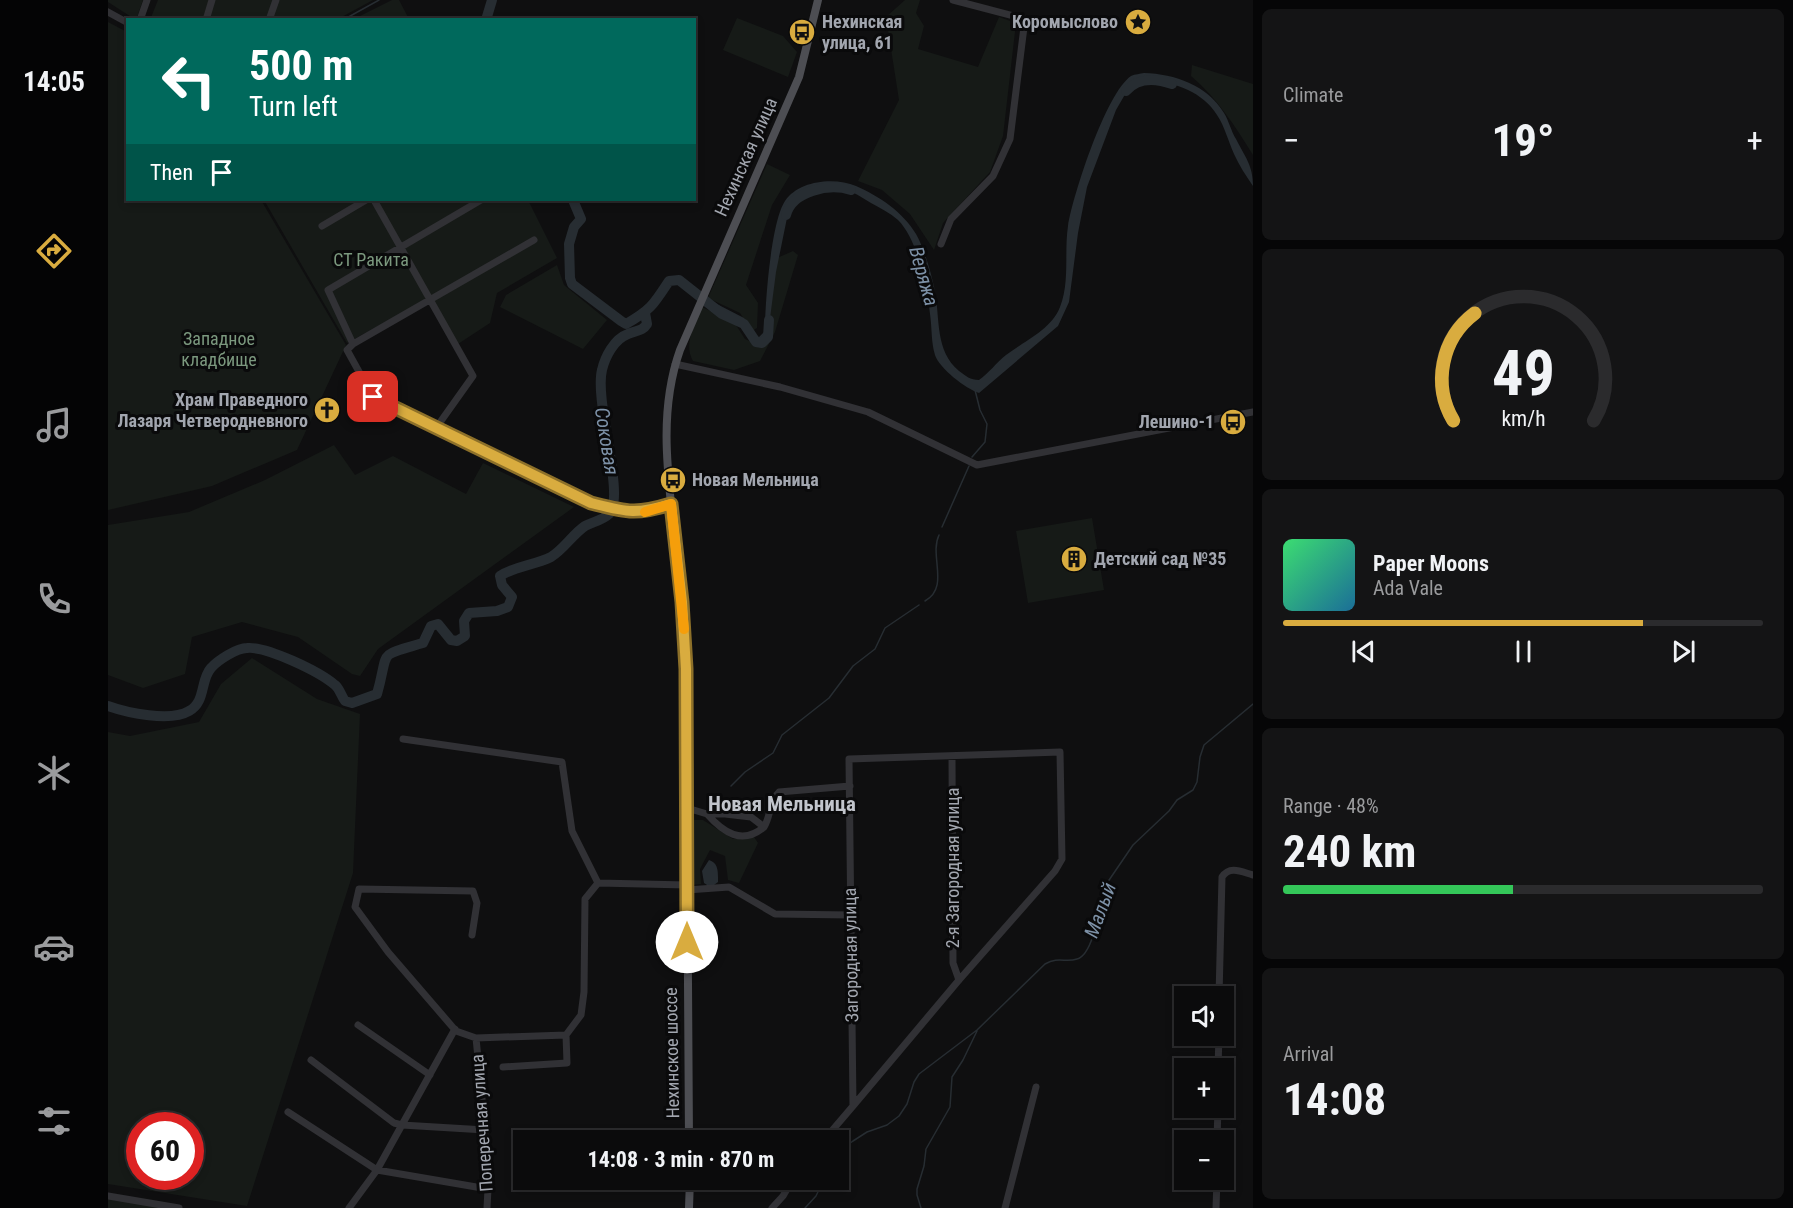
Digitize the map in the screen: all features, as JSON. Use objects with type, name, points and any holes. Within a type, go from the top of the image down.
[{"type":"main road","name":"Нехинская улица","points":[[691,323],[799,77],[818,0]]},
{"type":"main road","name":"Нехинское шоссе","points":[[689,1130],[685,636],[665,422],[669,387],[675,364],[691,323]]},
{"type":"main road","points":[[689,1208],[690,1190]]},
{"type":"street","points":[[141,18],[147,0]]},
{"type":"street","points":[[207,18],[212,0]]},
{"type":"street","points":[[271,18],[276,0]]},
{"type":"street","points":[[941,244],[951,219],[993,176],[1010,139],[1025,19],[953,0]]},
{"type":"street","points":[[108,12],[126,22]]},
{"type":"street","points":[[322,226],[364,201]]},
{"type":"street","points":[[375,201],[473,376],[436,428]]},
{"type":"street","points":[[353,344],[328,290],[479,201]]},
{"type":"street","points":[[534,240],[353,344],[347,350],[373,397],[591,503],[629,512],[645,512],[671,504]]},
{"type":"street","points":[[675,364],[780,387],[868,412],[977,465],[1253,412]]},
{"type":"street","points":[[403,739],[562,762],[572,831],[598,883]]},
{"type":"street","points":[[833,1130],[959,980],[1055,871],[1062,859],[1060,752],[952,756]]},
{"type":"street","name":"Загородная улица","points":[[853,1106],[849,759],[952,756]]},
{"type":"street","name":"2-я Загородная улица","points":[[952,756],[953,963],[959,980]]},
{"type":"street","points":[[707,814],[721,829],[733,835],[755,835],[768,820],[774,798],[779,792],[850,786]]},
{"type":"street","points":[[687,808],[707,814],[751,817],[764,827]]},
{"type":"street","points":[[1219,986],[1221,880],[1226,871],[1234,870],[1253,875]]},
{"type":"street","points":[[598,883],[687,888],[729,887],[766,910],[783,915],[851,915]]},
{"type":"street","points":[[503,1067],[567,1063],[566,1035],[581,1015],[584,992],[585,899],[598,883]]},
{"type":"street","points":[[472,935],[477,903],[474,891],[359,889],[355,908],[388,952],[455,1029],[476,1038],[566,1035]]},
{"type":"street","points":[[358,1025],[430,1075]]},
{"type":"street","points":[[349,1208],[377,1170],[455,1029]]},
{"type":"street","name":"Поперечная улица","points":[[476,1038],[489,1170],[488,1208]]},
{"type":"street","points":[[311,1060],[394,1123],[485,1130]]},
{"type":"street","points":[[1005,1208],[1036,1087]]},
{"type":"street","points":[[288,1112],[377,1170],[488,1189]]},
{"type":"street","points":[[772,1208],[787,1190]]},
{"type":"street","points":[[1216,1208],[1217,1190]]},
{"type":"street","points":[[108,1196],[179,1208]]},
{"type":"green space","points":[[108,0],[143,0],[137,18],[133,18]]},
{"type":"green space","points":[[158,0],[373,0],[340,18],[151,18]]},
{"type":"green space","points":[[392,0],[399,0],[408,18],[356,18]]},
{"type":"green space","points":[[905,0],[920,0],[916,13],[924,26],[918,49],[978,67],[999,17],[1016,23],[1003,136],[990,172],[943,223],[934,250],[910,214],[882,190],[858,181],[899,100],[886,17]]},
{"type":"green space","points":[[737,18],[783,36],[797,52],[788,77],[723,50]]},
{"type":"green space","name":"Западное кладбище","points":[[108,22],[126,31],[126,201],[262,201],[346,345],[297,450],[212,486],[108,510]]},
{"type":"green space","points":[[1192,65],[1253,84],[1253,155],[1217,103],[1191,76]]},
{"type":"green space","points":[[767,164],[790,175],[772,205],[746,285],[758,303],[757,328],[752,331],[740,313],[708,298]]},
{"type":"green space","name":"СТ Ракита","points":[[265,201],[528,201],[557,258],[497,293],[490,323],[458,344],[431,297],[347,343]]},
{"type":"green space","points":[[793,251],[798,255],[775,332],[760,361],[734,370],[693,361],[689,348],[690,341],[693,327],[702,307],[734,322],[745,339],[756,344],[767,332],[777,258]]},
{"type":"green space","points":[[557,265],[564,285],[607,320],[583,349],[500,307],[506,295]]},
{"type":"green space","points":[[334,445],[355,475],[393,456],[466,494],[483,463],[574,507],[378,649],[360,676],[352,674],[298,637],[242,622],[192,637],[185,674],[143,688],[108,675],[108,525],[189,512],[265,480]]},
{"type":"green space","points":[[1092,518],[1104,590],[1028,603],[1016,531]]},
{"type":"green space","points":[[252,658],[317,699],[360,714],[353,873],[247,1206],[146,1190],[204,1190],[204,1112],[126,1112],[126,1187],[108,1184],[108,732],[130,736],[199,722],[221,684]]},
{"type":"green space","points":[[693,820],[703,820],[733,839],[754,837],[758,843],[739,883],[728,880],[725,856],[710,850],[700,869],[701,884],[692,885],[691,824]]},
{"type":"green space","points":[[108,1197],[177,1208],[108,1208]]},
{"type":"water","points":[[1144,73],[1167,76],[1189,83],[1209,95],[1217,103],[1226,116],[1248,161],[1253,186],[1236,158],[1220,120],[1202,98],[1169,83],[1135,82],[1116,110],[1087,187],[1069,302],[1058,326],[979,393],[954,377],[942,366],[935,355],[924,278],[916,251],[905,229],[888,213],[843,189],[833,187],[815,190],[797,199],[789,208],[776,272],[768,334],[765,337],[754,340],[743,324],[709,307],[711,301],[744,318],[759,337],[765,331],[773,244],[780,211],[785,201],[799,189],[818,182],[847,183],[882,200],[911,226],[925,254],[932,277],[940,334],[946,354],[959,371],[979,380],[1006,355],[1044,328],[1056,315],[1065,287],[1067,236],[1071,211],[1092,146],[1111,102],[1121,86],[1131,76]]},
{"type":"water","points":[[709,860],[715,863],[717,869],[718,882],[714,885],[704,883],[702,871]]},
{"type":"waterway","points":[[347,18],[379,0]]},
{"type":"waterway","name":"Веряжа","points":[[487,18],[492,0]]},
{"type":"waterway","name":"Веряжа","points":[[1126,91],[1135,84],[1147,80],[1172,84]]},
{"type":"waterway","name":"Веряжа","points":[[786,215],[796,200],[812,191],[832,188],[851,190]]},
{"type":"waterway","name":"Веряжа","points":[[573,201],[581,219],[574,227],[569,244],[572,284],[621,321],[626,324],[641,315],[655,301],[669,281],[679,280],[722,314],[744,324],[756,342],[762,343],[768,337],[769,320]]},
{"type":"waterway","name":"Соковая","points":[[108,706],[137,714],[160,716],[171,716],[189,711],[201,697],[205,679],[211,668],[228,655],[247,648],[256,648],[280,655],[306,667],[335,685],[345,701],[352,703],[377,694],[387,657],[391,653],[423,643],[431,626],[438,624],[451,640],[457,641],[465,636],[464,621],[469,613],[497,611],[508,607],[512,597],[502,585],[500,576],[551,557],[585,526],[609,514],[613,504],[614,489],[602,403],[602,370],[614,344],[623,336],[645,327],[647,324],[645,313]]},
{"type":"waterway","points":[[972,457],[985,442],[987,424],[980,410],[975,390]]},
{"type":"waterway","points":[[942,527],[969,466]]},
{"type":"waterway","points":[[925,601],[932,595],[938,580],[936,552],[939,535]]},
{"type":"waterway","points":[[731,786],[745,772],[773,753],[782,735],[829,698],[853,666],[875,649],[885,628],[919,605]]},
{"type":"waterway","name":"Малый","points":[[849,1144],[867,1132],[887,1125],[899,1116],[907,1104],[919,1074],[977,1030],[1045,964],[1054,960],[1073,960],[1083,955],[1092,938],[1105,886],[1133,845],[1169,811],[1177,800],[1193,790],[1197,782],[1204,745],[1253,704]]},
{"type":"waterway","points":[[921,1208],[917,1189],[926,1149],[950,1107],[952,1077],[977,1031]]},
{"type":"waterway","name":"Малый","points":[[805,1208],[819,1190]]},
{"type":"slow traffic","points":[[645,512],[671,504],[684,629]]},
{"type":"place","name":"Коромыслово","points":[[1138,22]]},
{"type":"place","name":"Нехинская улица, 61","points":[[802,32]]},
{"type":"place","name":"Храм Праведного Лазаря Четверодневного","points":[[327,410]]},
{"type":"place","name":"Лешино-1","points":[[1233,422]]},
{"type":"place","name":"Новая Мельница","points":[[673,480]]},
{"type":"place","name":"Детский сад №35","points":[[1074,559]]},
{"type":"district","name":"Новая Мельница","points":[[782,804]]},
{"type":"route","points":[[373,397],[591,503],[629,512],[645,512],[671,504],[682,602],[686,669],[687,942]]}]
